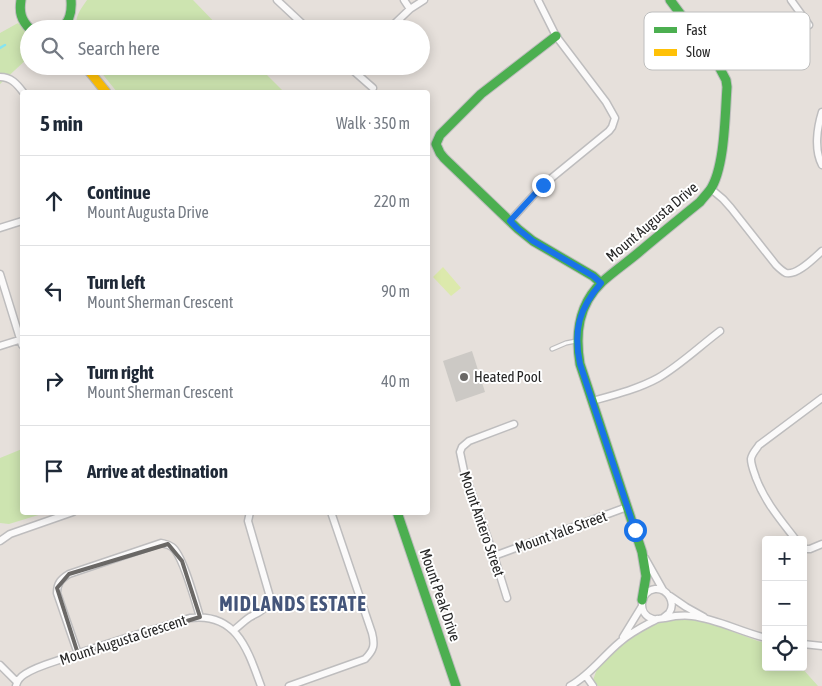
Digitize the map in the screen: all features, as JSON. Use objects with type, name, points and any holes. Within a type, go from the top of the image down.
[{"type":"street","points":[[21,0],[20,14],[23,20]]},
{"type":"street","points":[[277,0],[298,20]]},
{"type":"street","points":[[404,0],[410,9]]},
{"type":"street","points":[[398,20],[410,9],[424,0]]},
{"type":"street","points":[[510,221],[543,185],[609,131],[615,118],[606,102],[556,36],[538,0]]},
{"type":"street","name":"Mount Augusta Drive","points":[[670,0],[679,12]]},
{"type":"street","points":[[791,0],[800,12]]},
{"type":"street","points":[[70,19],[73,2]]},
{"type":"street","points":[[556,36],[481,94],[440,134],[436,144],[444,158],[518,229],[533,241],[601,283]]},
{"type":"street","name":"Mount Augusta Drive","points":[[570,686],[586,676],[627,631],[642,603],[646,576],[642,552],[580,364],[576,341],[580,316],[588,298],[601,283],[690,211],[711,189],[718,171],[724,136],[727,97],[726,80],[721,70]]},
{"type":"street","points":[[92,75],[104,90]]},
{"type":"street","points":[[358,75],[373,88]]},
{"type":"street","points":[[0,77],[10,78],[22,90]]},
{"type":"street","points":[[822,112],[817,150],[822,165]]},
{"type":"street","points":[[711,189],[731,208],[781,270],[787,273],[798,271],[822,251]]},
{"type":"street","points":[[0,228],[20,222]]},
{"type":"street","points":[[0,274],[20,335]]},
{"type":"street","points":[[592,401],[657,379],[720,331]]},
{"type":"street","points":[[0,346],[20,341]]},
{"type":"street","points":[[793,536],[765,498],[752,469],[751,459],[759,446],[822,398]]},
{"type":"street","name":"Mount Antero Street","points":[[507,598],[464,471],[460,452],[462,447],[470,441],[514,424]]},
{"type":"street","name":"Mount Yale Street","points":[[494,556],[627,507]]},
{"type":"street","points":[[0,541],[10,534],[64,515]]},
{"type":"street","points":[[249,515],[248,521],[270,597],[268,604],[262,612],[249,618],[234,630],[247,651],[262,686]]},
{"type":"street","points":[[289,686],[365,659],[371,653],[374,645],[372,633],[332,515]]},
{"type":"street","name":"Mount Peak Drive","points":[[399,515],[456,686]]},
{"type":"street","points":[[0,533],[10,534]]},
{"type":"street","points":[[78,654],[57,593],[59,582],[69,574],[161,543],[172,546],[182,561],[200,617]]},
{"type":"street","points":[[807,549],[822,544]]},
{"type":"street","name":"Mount Augusta Drive","points":[[642,552],[666,592]]},
{"type":"street","points":[[710,620],[686,607],[666,592],[655,589],[647,593],[642,603],[643,611],[651,618],[660,619],[681,616],[710,620],[762,637]]},
{"type":"street","points":[[660,619],[669,614],[672,607],[671,600],[666,592]]},
{"type":"street","name":"Mount Augusta Crescent","points":[[16,684],[26,673],[190,618],[205,617],[234,630]]},
{"type":"street","name":"Mount Augusta Drive","points":[[619,642],[636,630],[660,619]]},
{"type":"street","points":[[807,644],[822,646]]},
{"type":"street","points":[[0,665],[16,684]]},
{"type":"street","points":[[586,676],[593,686]]},
{"type":"lane","points":[[552,349],[576,341]]},
{"type":"highlighted area","points":[[168,544],[182,561],[200,617],[78,654],[57,588],[69,574]]},
{"type":"green space","points":[[87,0],[193,0],[212,20],[77,20],[80,10]]},
{"type":"green space","points":[[18,23],[20,25],[20,65],[0,84],[0,33]]},
{"type":"green space","points":[[103,75],[267,75],[282,90],[115,90]]},
{"type":"green space","points":[[443,267],[461,288],[451,296],[433,277]]},
{"type":"green space","points":[[20,450],[20,515],[38,515],[9,524],[0,523],[0,458]]},
{"type":"green space","points":[[685,619],[704,621],[762,642],[762,671],[805,671],[818,686],[598,686],[593,680],[597,669],[631,636],[662,621]]},
{"type":"building","name":"Heated Pool","points":[[472,351],[485,392],[456,402],[443,361]]},
{"type":"waterway","points":[[0,48],[5,45]]},
{"type":"traffic: fast","points":[[21,0],[21,16],[24,20]]},
{"type":"traffic: fast","points":[[68,20],[70,16],[71,0]]},
{"type":"traffic: fast","points":[[670,0],[679,12]]},
{"type":"traffic: fast","points":[[556,36],[481,94],[440,135],[436,144],[444,158],[518,229],[533,241],[593,276],[601,283]]},
{"type":"traffic: fast","points":[[642,600],[646,576],[642,552],[580,364],[578,331],[583,310],[594,291],[602,282],[700,202],[710,190],[719,168],[725,126],[727,87],[721,70]]},
{"type":"traffic: fast","points":[[398,515],[456,686]]},
{"type":"traffic: slow","points":[[92,75],[104,90]]},
{"type":"place","name":"Heated Pool","points":[[464,377]]},
{"type":"district","name":"MIDLANDS ESTATE","points":[[293,604]]},
{"type":"route","points":[[543,185],[510,221],[533,241],[566,259],[598,279],[601,283],[588,298],[580,316],[576,341],[577,351],[635,530]]}]
